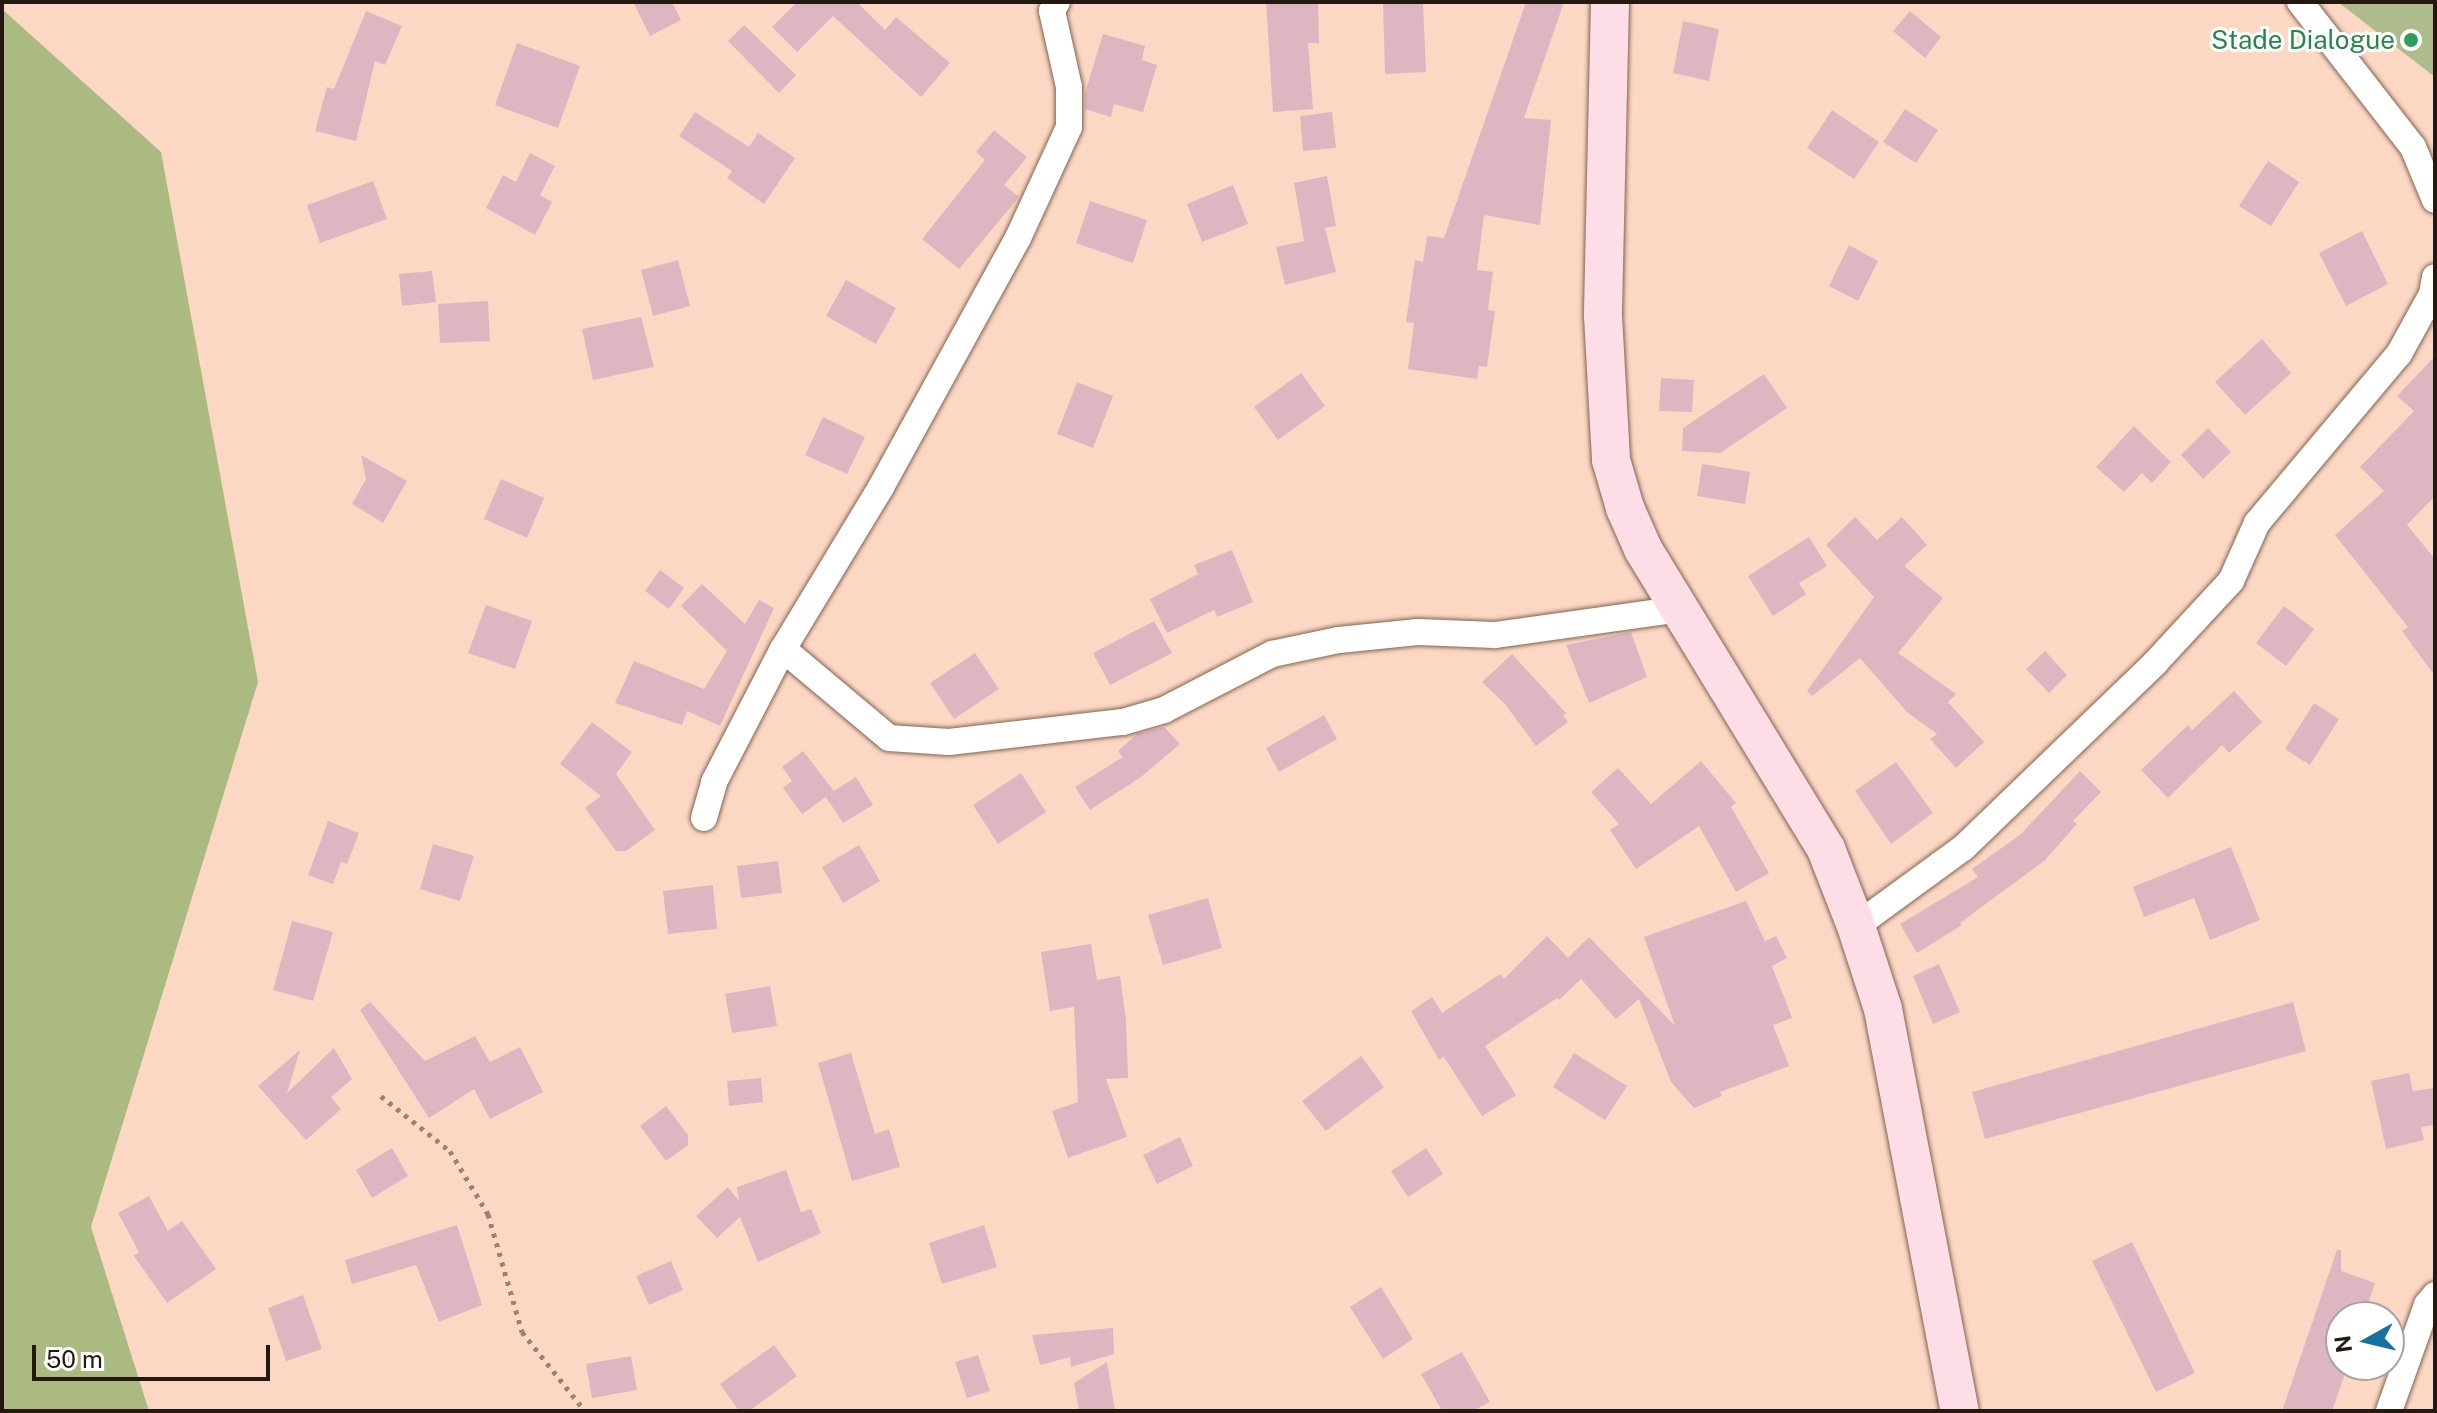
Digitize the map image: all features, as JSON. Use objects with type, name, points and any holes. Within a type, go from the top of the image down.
[{"type":"main road","points":[[1610,2],[1603,316],[1611,460],[1625,508],[1643,549],[1826,849],[1856,926],[1883,1009],[1960,1411]]},
{"type":"street","points":[[704,818],[714,782],[783,649],[881,487],[1003,266],[1069,127],[1069,87],[1052,11],[1057,2]]},
{"type":"street","points":[[2300,2],[2413,147],[2435,200]]},
{"type":"street","points":[[1856,926],[1963,848],[2155,663],[2231,581],[2257,523],[2399,354],[2432,294],[2435,277]]},
{"type":"street","points":[[783,649],[889,738],[949,742],[1123,722],[1164,710],[1272,654],[1339,640],[1418,632],[1495,635],[1681,609]]},
{"type":"street","points":[[2389,1411],[2427,1305],[2435,1295]]},
{"type":"path","points":[[381,1096],[450,1151],[488,1214],[522,1332],[585,1411]]},
{"type":"green space","name":"Stade Dialogue","points":[[2338,2],[2435,2],[2435,77]]},
{"type":"green space","points":[[2,9],[161,152],[258,682],[91,1227],[149,1411],[2,1411]]},
{"type":"building","points":[[633,2],[672,2],[681,20],[650,36]]},
{"type":"building","points":[[797,2],[857,2],[885,30],[896,17],[950,63],[921,97],[833,16],[797,52],[772,27]]},
{"type":"building","points":[[1266,2],[1318,2],[1319,43],[1308,43],[1313,109],[1273,112]]},
{"type":"building","points":[[1383,2],[1423,2],[1426,72],[1385,74]]},
{"type":"building","points":[[1526,2],[1564,2],[1524,118],[1551,120],[1540,225],[1484,215],[1477,270],[1493,272],[1488,310],[1495,311],[1487,367],[1479,366],[1477,379],[1408,369],[1414,323],[1406,322],[1415,260],[1423,262],[1427,236],[1444,238]]},
{"type":"building","points":[[366,11],[402,26],[385,65],[375,61],[356,141],[315,131],[327,87],[334,89]]},
{"type":"building","points":[[1910,11],[1941,37],[1925,58],[1893,31]]},
{"type":"building","points":[[1683,21],[1719,29],[1709,81],[1673,73]]},
{"type":"building","points":[[744,25],[796,75],[779,93],[728,41]]},
{"type":"building","points":[[1103,34],[1145,46],[1142,60],[1157,65],[1143,112],[1114,104],[1111,117],[1085,109],[1085,93]]},
{"type":"building","points":[[517,43],[580,66],[558,128],[495,105]]},
{"type":"building","points":[[1905,109],[1938,130],[1916,163],[1883,142]]},
{"type":"building","points":[[1832,110],[1879,142],[1854,179],[1807,148]]},
{"type":"building","points":[[695,112],[749,147],[758,133],[795,158],[764,204],[727,178],[732,171],[679,136]]},
{"type":"building","points":[[1332,112],[1336,148],[1303,151],[1300,116]]},
{"type":"building","points":[[994,130],[1027,157],[1004,185],[1019,197],[959,269],[922,239],[985,160],[976,152]]},
{"type":"building","points":[[530,153],[555,166],[540,195],[552,202],[535,235],[486,208],[503,175],[516,182]]},
{"type":"building","points":[[2268,161],[2299,182],[2271,226],[2239,206]]},
{"type":"building","points":[[1327,176],[1336,226],[1325,228],[1336,272],[1285,285],[1276,247],[1304,241],[1294,183]]},
{"type":"building","points":[[373,181],[387,219],[320,243],[307,205]]},
{"type":"building","points":[[1233,185],[1248,224],[1202,242],[1187,204]]},
{"type":"building","points":[[1090,201],[1147,220],[1133,263],[1076,243]]},
{"type":"building","points":[[2362,231],[2388,284],[2346,306],[2319,253]]},
{"type":"building","points":[[1849,245],[1878,261],[1858,301],[1829,286]]},
{"type":"building","points":[[678,260],[690,306],[653,316],[641,270]]},
{"type":"building","points":[[432,271],[436,302],[402,306],[399,274]]},
{"type":"building","points":[[846,280],[896,308],[876,344],[826,316]]},
{"type":"building","points":[[488,301],[490,341],[440,343],[438,304]]},
{"type":"building","points":[[641,317],[654,367],[593,380],[582,329]]},
{"type":"building","points":[[2262,339],[2291,373],[2245,415],[2215,382]]},
{"type":"building","points":[[2435,356],[2435,496],[2407,525],[2435,559],[2435,676],[2402,631],[2408,627],[2335,535],[2384,491],[2360,467],[2414,411],[2397,396]]},
{"type":"building","points":[[1301,373],[1325,406],[1278,440],[1254,407]]},
{"type":"building","points":[[1764,374],[1787,408],[1720,453],[1682,451],[1683,428]]},
{"type":"building","points":[[1661,378],[1694,380],[1692,412],[1659,411]]},
{"type":"building","points":[[1077,382],[1113,396],[1093,448],[1057,434]]},
{"type":"building","points":[[823,417],[865,437],[847,474],[805,455]]},
{"type":"building","points":[[2134,426],[2171,462],[2152,483],[2142,473],[2124,492],[2096,467]]},
{"type":"building","points":[[2208,428],[2231,452],[2203,479],[2181,455]]},
{"type":"building","points":[[361,455],[407,481],[383,523],[352,504],[366,479]]},
{"type":"building","points":[[1702,464],[1750,472],[1745,504],[1697,496]]},
{"type":"building","points":[[501,479],[544,498],[527,538],[484,519]]},
{"type":"building","points":[[1855,517],[1877,540],[1902,517],[1927,545],[1904,566],[1943,598],[1898,653],[1956,694],[1948,702],[1984,742],[1956,768],[1930,739],[1937,734],[1907,712],[1860,658],[1812,696],[1807,691],[1874,597],[1826,545]]},
{"type":"building","points":[[1809,537],[1827,566],[1799,583],[1806,594],[1773,616],[1748,576]]},
{"type":"building","points":[[1232,550],[1253,602],[1217,617],[1214,610],[1167,633],[1150,599],[1198,574],[1194,565]]},
{"type":"building","points":[[660,570],[684,588],[669,609],[645,591]]},
{"type":"building","points":[[702,584],[745,624],[759,600],[774,608],[720,726],[687,711],[682,725],[615,703],[634,661],[704,689],[727,651],[681,606]]},
{"type":"building","points":[[486,605],[532,621],[515,669],[468,653]]},
{"type":"building","points":[[2284,606],[2314,629],[2286,666],[2256,643]]},
{"type":"building","points":[[1154,621],[1172,653],[1110,685],[1093,653]]},
{"type":"building","points":[[1631,632],[1647,677],[1589,703],[1566,645]]},
{"type":"building","points":[[2045,651],[2067,675],[2049,693],[2026,669]]},
{"type":"building","points":[[975,653],[999,689],[954,719],[930,683]]},
{"type":"building","points":[[1512,654],[1567,714],[1563,715],[1568,722],[1536,746],[1505,704],[1482,682]]},
{"type":"building","points":[[2234,691],[2262,722],[2229,753],[2222,745],[2168,798],[2141,770],[2188,725],[2192,730]]},
{"type":"building","points":[[2314,703],[2339,719],[2310,765],[2285,749]]},
{"type":"building","points":[[1324,715],[1337,739],[1279,772],[1266,748]]},
{"type":"building","points":[[592,722],[632,752],[616,774],[655,830],[626,851],[616,851],[585,808],[601,796],[560,764]]},
{"type":"building","points":[[1164,727],[1180,744],[1141,777],[1090,810],[1075,787],[1123,757],[1118,751],[1137,734]]},
{"type":"building","points":[[803,751],[834,791],[856,777],[873,805],[843,823],[826,797],[802,814],[783,788],[792,781],[782,767]]},
{"type":"building","points":[[1701,761],[1736,803],[1731,807],[1769,873],[1736,892],[1699,826],[1636,869],[1610,830],[1619,824],[1591,792],[1618,768],[1651,804]]},
{"type":"building","points":[[1896,762],[1933,813],[1891,844],[1855,791]]},
{"type":"building","points":[[2080,771],[2101,792],[2073,821],[2077,824],[2045,860],[1960,923],[1962,925],[1917,953],[1900,924],[1978,877],[1972,869],[2021,834]]},
{"type":"building","points":[[1021,773],[1046,812],[998,844],[973,805]]},
{"type":"building","points":[[328,821],[359,833],[347,864],[341,862],[333,884],[308,875]]},
{"type":"building","points":[[433,844],[474,856],[460,901],[420,889]]},
{"type":"building","points":[[859,845],[880,881],[843,903],[822,867]]},
{"type":"building","points":[[2231,847],[2260,920],[2210,940],[2194,898],[2144,917],[2133,887]]},
{"type":"building","points":[[778,861],[782,893],[741,898],[737,866]]},
{"type":"building","points":[[713,885],[717,929],[668,934],[663,891]]},
{"type":"building","points":[[1208,898],[1222,948],[1163,965],[1148,915]]},
{"type":"building","points":[[1746,901],[1765,941],[1776,936],[1787,958],[1772,966],[1792,1018],[1773,1025],[1789,1066],[1720,1092],[1722,1096],[1694,1108],[1671,1082],[1639,999],[1616,1019],[1581,979],[1559,1000],[1557,998],[1485,1046],[1516,1095],[1482,1116],[1444,1057],[1439,1060],[1411,1011],[1432,997],[1442,1013],[1500,974],[1504,979],[1547,936],[1568,958],[1589,937],[1675,1026],[1644,937]]},
{"type":"building","points":[[292,921],[333,932],[313,1001],[273,990]]},
{"type":"building","points":[[1091,944],[1097,980],[1120,976],[1126,1020],[1128,1078],[1106,1079],[1127,1137],[1068,1158],[1052,1111],[1078,1102],[1074,1007],[1050,1011],[1041,952]]},
{"type":"building","points":[[1939,964],[1960,1012],[1933,1024],[1913,976]]},
{"type":"building","points":[[770,986],[777,1026],[732,1033],[725,994]]},
{"type":"building","points":[[370,1002],[425,1061],[475,1036],[490,1062],[520,1047],[543,1092],[490,1119],[474,1089],[429,1118],[360,1010]]},
{"type":"building","points":[[2293,1002],[2306,1051],[1985,1139],[1972,1092]]},
{"type":"building","points":[[334,1048],[352,1079],[331,1097],[341,1109],[306,1140],[258,1086],[300,1050],[287,1093]]},
{"type":"building","points":[[851,1053],[875,1134],[889,1129],[900,1167],[852,1181],[818,1063]]},
{"type":"building","points":[[1574,1053],[1627,1086],[1605,1120],[1553,1087]]},
{"type":"building","points":[[1361,1056],[1384,1087],[1326,1131],[1302,1101]]},
{"type":"building","points":[[2409,1073],[2413,1091],[2435,1088],[2435,1125],[2421,1127],[2424,1140],[2386,1149],[2371,1081]]},
{"type":"building","points":[[761,1078],[763,1102],[729,1106],[727,1081]]},
{"type":"building","points":[[666,1106],[688,1135],[688,1145],[666,1161],[640,1126]]},
{"type":"building","points":[[1180,1137],[1193,1166],[1157,1184],[1143,1155]]},
{"type":"building","points":[[392,1148],[408,1176],[372,1198],[356,1170]]},
{"type":"building","points":[[1426,1148],[1443,1174],[1408,1197],[1391,1171]]},
{"type":"building","points":[[786,1170],[801,1212],[811,1209],[821,1233],[758,1262],[740,1217],[717,1238],[696,1216],[728,1187],[739,1201],[737,1187]]},
{"type":"building","points":[[149,1196],[168,1231],[182,1221],[216,1269],[167,1303],[134,1256],[139,1252],[118,1213]]},
{"type":"building","points":[[457,1225],[482,1305],[439,1322],[416,1265],[352,1284],[345,1260]]},
{"type":"building","points":[[984,1225],[997,1267],[942,1284],[929,1243]]},
{"type":"building","points":[[2132,1242],[2195,1373],[2156,1392],[2092,1261]]},
{"type":"building","points":[[2337,1250],[2341,1250],[2341,1271],[2375,1283],[2369,1301],[2325,1301],[2325,1381],[2342,1381],[2332,1411],[2282,1411]]},
{"type":"building","points":[[671,1261],[683,1290],[649,1305],[636,1276]]},
{"type":"building","points":[[1381,1287],[1413,1339],[1383,1359],[1350,1307]]},
{"type":"building","points":[[303,1295],[322,1349],[286,1361],[268,1308]]},
{"type":"building","points":[[1113,1328],[1114,1354],[1071,1367],[1070,1357],[1040,1365],[1032,1335]]},
{"type":"building","points":[[774,1345],[797,1376],[749,1411],[739,1411],[720,1384]]},
{"type":"building","points":[[1462,1352],[1490,1402],[1473,1411],[1442,1411],[1421,1374]]},
{"type":"building","points":[[978,1355],[990,1391],[967,1398],[955,1362]]},
{"type":"building","points":[[631,1356],[637,1390],[592,1398],[586,1364]]},
{"type":"building","points":[[1107,1362],[1115,1411],[1079,1411],[1074,1383]]},
{"type":"place","name":"Stade Dialogue","points":[[2411,40]]}]
